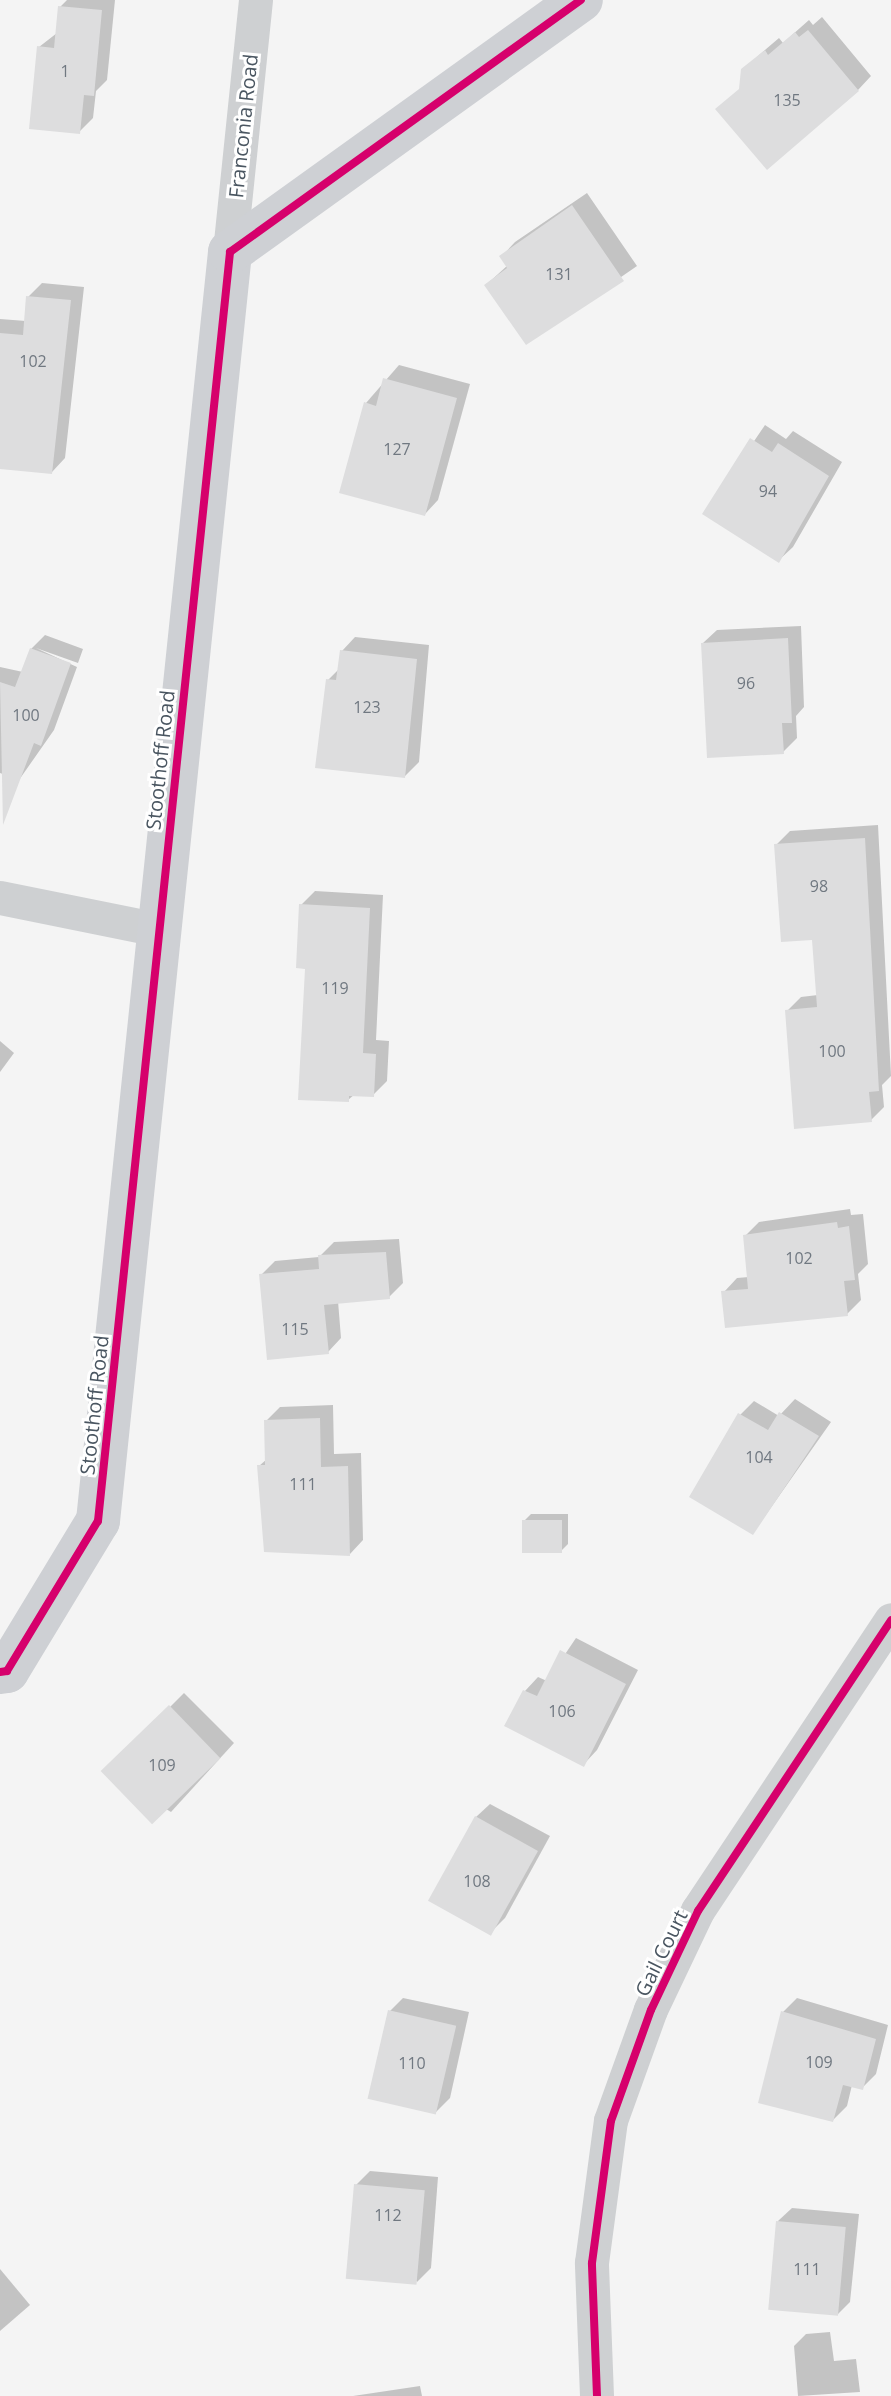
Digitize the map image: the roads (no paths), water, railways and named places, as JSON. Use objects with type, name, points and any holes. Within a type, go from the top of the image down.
[{"type":"street","name":"Franconia Road","points":[[230,252],[256,0]]},
{"type":"street","points":[[230,252],[581,0]]},
{"type":"street","name":"Stoothoff Road","points":[[0,1672],[7,1671],[98,1521],[230,252]]},
{"type":"street","points":[[0,898],[159,930]]},
{"type":"street","name":"Gail Court","points":[[597,2396],[592,2263],[611,2121],[651,2010],[698,1911],[891,1620]]}]
